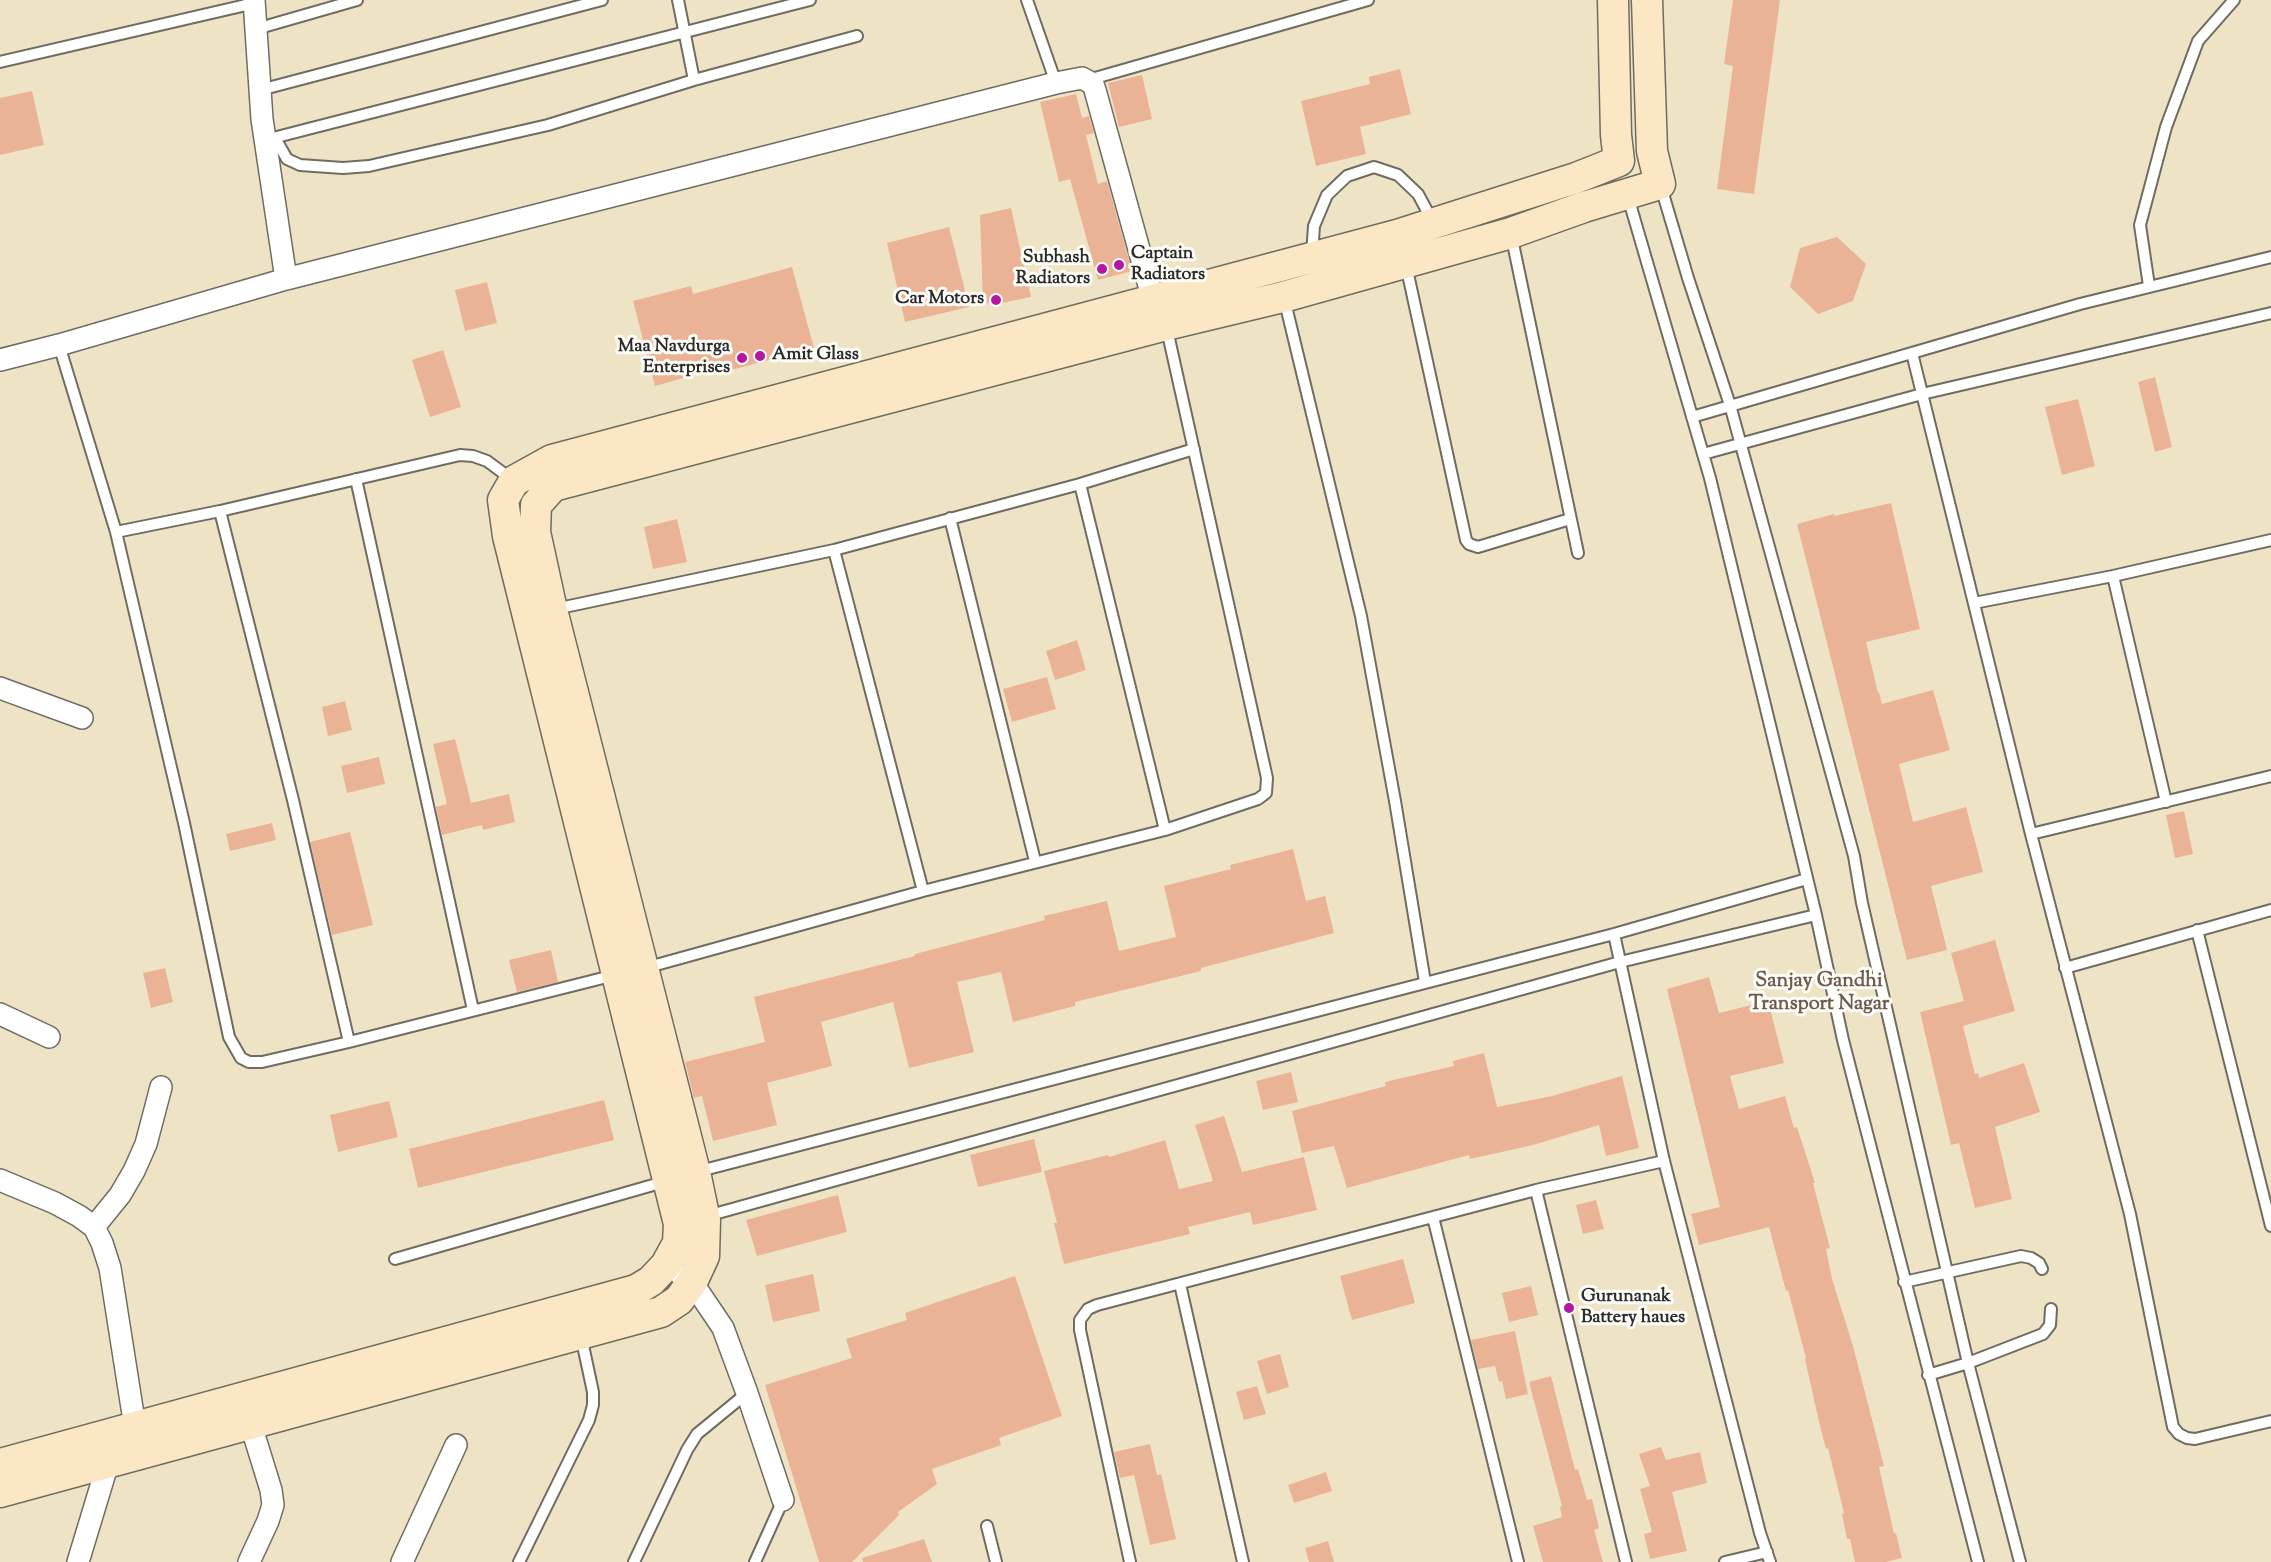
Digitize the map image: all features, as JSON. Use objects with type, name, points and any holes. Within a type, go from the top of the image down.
[{"type":"main road","points":[[1613,0],[1616,135],[1619,161],[1627,193]]},
{"type":"main road","points":[[1280,282],[1312,258],[1511,233],[1660,184],[1652,151],[1647,0]]},
{"type":"main road","points":[[630,971],[508,536],[503,500],[525,493],[552,460],[1280,282],[1401,248],[1434,223],[1576,178],[1652,151]]},
{"type":"main road","points":[[0,1464],[106,1449],[250,1422],[661,1312],[679,1300],[692,1282],[704,1256],[692,1220],[630,971],[525,493]]},
{"type":"main road","points":[[0,1491],[106,1449],[135,1427],[636,1290],[651,1281],[666,1265],[692,1220]]},
{"type":"street","points":[[255,2],[260,90],[271,139],[286,279]]},
{"type":"street","points":[[0,360],[286,279],[1071,79],[1088,80],[1093,84],[1159,313]]},
{"type":"street","points":[[0,688],[82,718]]},
{"type":"street","points":[[0,1014],[49,1037]]},
{"type":"street","points":[[94,1227],[120,1195],[134,1171],[146,1144],[161,1087]]},
{"type":"street","points":[[0,1180],[55,1203],[94,1227],[110,1268],[135,1427]]},
{"type":"street","points":[[666,1265],[692,1282],[723,1328],[783,1500]]},
{"type":"street","points":[[249,1562],[273,1505],[271,1490],[250,1422]]},
{"type":"street","points":[[402,1562],[456,1445]]},
{"type":"street","points":[[78,1562],[106,1449]]},
{"type":"lane","points":[[256,29],[357,0]]},
{"type":"lane","points":[[260,90],[602,0]]},
{"type":"lane","points":[[678,0],[694,80]]},
{"type":"lane","points":[[810,0],[271,139],[291,162],[318,167],[369,166],[548,125],[694,80],[857,36]]},
{"type":"lane","points":[[1027,0],[1056,82]]},
{"type":"lane","points":[[1088,80],[1368,0]]},
{"type":"lane","points":[[2149,286],[2139,225],[2166,127],[2198,41],[2234,0]]},
{"type":"lane","points":[[0,62],[255,2]]},
{"type":"lane","points":[[1312,258],[1314,226],[1327,195],[1347,176],[1374,168],[1398,175],[1418,194],[1434,223]]},
{"type":"lane","points":[[1660,184],[1741,443],[1854,856],[1862,903],[1968,1363],[2020,1562]]},
{"type":"lane","points":[[1627,193],[1703,454],[1816,915],[1843,1040],[1978,1562]]},
{"type":"lane","points":[[1511,233],[1578,553]]},
{"type":"lane","points":[[1401,248],[1466,540],[1469,544],[1478,547],[1570,519]]},
{"type":"lane","points":[[1692,417],[2080,304],[2271,257]]},
{"type":"lane","points":[[1280,282],[1361,616],[1425,982]]},
{"type":"lane","points":[[59,345],[116,532],[184,823],[229,1037],[241,1058],[249,1062],[262,1062],[630,971],[1035,861],[1165,830],[1258,799],[1266,793],[1267,786],[1194,449],[1159,313]]},
{"type":"lane","points":[[1703,454],[1922,394],[2271,313]]},
{"type":"lane","points":[[1912,353],[2031,834],[2130,1214],[2174,1427],[2179,1434],[2195,1439],[2271,1421]]},
{"type":"lane","points":[[552,610],[834,550],[1080,484],[1194,449]]},
{"type":"lane","points":[[116,532],[220,511],[460,454],[487,461],[525,493]]},
{"type":"lane","points":[[356,479],[473,1010]]},
{"type":"lane","points":[[1080,484],[1165,830]]},
{"type":"lane","points":[[220,511],[293,800],[349,1042]]},
{"type":"lane","points":[[950,518],[1035,861]]},
{"type":"lane","points":[[1974,603],[2113,576],[2271,540]]},
{"type":"lane","points":[[834,550],[923,891]]},
{"type":"lane","points":[[2113,576],[2166,801]]},
{"type":"lane","points":[[2031,834],[2271,776]]},
{"type":"lane","points":[[395,1259],[681,1177],[1614,934],[1807,879]]},
{"type":"lane","points":[[2065,968],[2271,910]]},
{"type":"lane","points":[[692,1220],[1620,962],[1816,915]]},
{"type":"lane","points":[[2197,930],[2271,1226]]},
{"type":"lane","points":[[1614,934],[1664,1161],[1768,1557],[1725,1562]]},
{"type":"lane","points":[[1130,1562],[1080,1330],[1080,1320],[1088,1309],[1536,1190],[1664,1161]]},
{"type":"lane","points":[[1536,1190],[1626,1562]]},
{"type":"lane","points":[[1433,1217],[1518,1562]]},
{"type":"lane","points":[[1904,1282],[2021,1256],[2031,1258],[2039,1263],[2042,1269]]},
{"type":"lane","points":[[1180,1284],[1243,1562]]},
{"type":"lane","points":[[1928,1375],[1968,1363],[2043,1334],[2050,1325],[2051,1309]]},
{"type":"lane","points":[[519,1562],[589,1420],[593,1405],[593,1392],[581,1333]]},
{"type":"lane","points":[[634,1562],[687,1450],[697,1434],[747,1393]]},
{"type":"lane","points":[[755,1562],[783,1500]]},
{"type":"lane","points":[[987,1526],[996,1562]]},
{"type":"building","points":[[1733,0],[1780,0],[1754,194],[1717,189],[1733,66],[1724,64]]},
{"type":"building","points":[[1400,69],[1411,114],[1360,127],[1366,154],[1316,166],[1301,101],[1370,84],[1369,77]]},
{"type":"building","points":[[1142,75],[1152,119],[1119,127],[1108,83]]},
{"type":"building","points":[[32,91],[44,145],[0,155],[0,98]]},
{"type":"building","points":[[1076,94],[1082,118],[1089,116],[1094,133],[1086,135],[1098,184],[1107,181],[1132,271],[1098,280],[1070,179],[1059,182],[1040,102]]},
{"type":"building","points":[[1011,208],[1031,297],[983,304],[980,215]]},
{"type":"building","points":[[949,227],[969,307],[905,322],[887,243]]},
{"type":"building","points":[[1837,237],[1866,264],[1853,301],[1818,314],[1790,287],[1800,248]]},
{"type":"building","points":[[792,267],[814,348],[720,373],[719,368],[655,386],[633,301],[691,286],[693,294]]},
{"type":"building","points":[[487,282],[497,323],[465,331],[455,290]]},
{"type":"building","points":[[443,350],[461,407],[430,417],[412,360]]},
{"type":"building","points":[[2155,377],[2172,447],[2155,452],[2138,382]]},
{"type":"building","points":[[2078,399],[2095,466],[2062,475],[2045,407]]},
{"type":"building","points":[[1891,503],[1920,629],[1866,642],[1878,693],[1882,704],[1933,690],[1950,750],[1899,764],[1913,822],[1966,807],[1983,872],[1931,886],[1947,950],[1907,960],[1797,524]]},
{"type":"building","points":[[677,519],[687,562],[653,569],[644,527]]},
{"type":"building","points":[[1077,640],[1086,670],[1055,680],[1046,651]]},
{"type":"building","points":[[1047,677],[1056,709],[1012,722],[1003,689]]},
{"type":"building","points":[[345,701],[352,730],[328,736],[322,707]]},
{"type":"building","points":[[455,739],[471,803],[509,794],[515,822],[483,830],[482,825],[442,835],[436,807],[447,804],[433,744]]},
{"type":"building","points":[[379,757],[385,784],[347,793],[341,766]]},
{"type":"building","points":[[2184,811],[2193,854],[2175,858],[2166,815]]},
{"type":"building","points":[[272,823],[276,840],[230,851],[226,834]]},
{"type":"building","points":[[350,832],[373,925],[332,935],[310,842]]},
{"type":"building","points":[[1293,849],[1306,901],[1325,896],[1334,933],[1201,968],[1201,971],[1075,1002],[1075,1006],[1013,1022],[1001,972],[957,982],[974,1052],[909,1068],[893,1002],[821,1022],[832,1066],[767,1083],[777,1125],[713,1141],[702,1096],[694,1098],[685,1062],[765,1042],[754,997],[915,956],[915,954],[1045,920],[1044,916],[1107,901],[1119,951],[1176,937],[1164,886],[1231,869],[1230,865]]},
{"type":"building","points":[[1995,940],[2015,1011],[1963,1026],[1975,1074],[1978,1073],[1979,1078],[2024,1063],[2040,1112],[1995,1127],[2012,1199],[1975,1208],[1959,1143],[1951,1145],[1920,1012],[1964,1001],[1951,953]]},
{"type":"building","points":[[551,950],[558,982],[517,992],[509,960]]},
{"type":"building","points":[[165,968],[173,1002],[151,1008],[143,973]]},
{"type":"building","points":[[1709,977],[1719,1013],[1768,1001],[1784,1063],[1730,1076],[1739,1109],[1785,1096],[1794,1128],[1797,1127],[1815,1183],[1813,1183],[1830,1248],[1826,1249],[1832,1279],[1853,1346],[1884,1466],[1879,1467],[1894,1534],[1896,1533],[1902,1558],[1885,1562],[1855,1562],[1850,1539],[1847,1539],[1842,1514],[1844,1513],[1819,1422],[1806,1358],[1769,1227],[1699,1245],[1691,1214],[1720,1207],[1667,989]]},
{"type":"building","points":[[1484,1053],[1497,1107],[1552,1096],[1622,1076],[1639,1148],[1606,1156],[1599,1125],[1533,1145],[1470,1159],[1469,1155],[1347,1188],[1334,1146],[1302,1153],[1292,1111],[1386,1086],[1385,1082],[1454,1066],[1453,1061]]},
{"type":"building","points":[[1291,1072],[1298,1102],[1263,1110],[1256,1081]]},
{"type":"building","points":[[604,1100],[614,1140],[418,1188],[409,1149]]},
{"type":"building","points":[[389,1101],[398,1137],[338,1152],[330,1115]]},
{"type":"building","points":[[1224,1116],[1242,1172],[1304,1157],[1317,1210],[1253,1225],[1250,1212],[1188,1227],[1190,1234],[1064,1264],[1044,1171],[1108,1155],[1109,1157],[1165,1140],[1179,1189],[1213,1181],[1195,1125]]},
{"type":"building","points":[[1034,1139],[1042,1172],[978,1187],[970,1155]]},
{"type":"building","points":[[838,1195],[847,1232],[757,1256],[746,1220]]},
{"type":"building","points":[[1596,1200],[1604,1229],[1583,1234],[1576,1205]]},
{"type":"building","points":[[1403,1259],[1415,1303],[1352,1320],[1340,1276]]},
{"type":"building","points":[[813,1274],[820,1311],[773,1322],[765,1285]]},
{"type":"building","points":[[1015,1276],[1062,1416],[999,1438],[1001,1445],[932,1469],[937,1484],[898,1512],[899,1515],[852,1562],[819,1562],[765,1385],[852,1358],[846,1339],[907,1320],[905,1313]]},
{"type":"building","points":[[1531,1286],[1538,1315],[1509,1322],[1502,1293]]},
{"type":"building","points":[[1515,1331],[1528,1394],[1506,1399],[1502,1381],[1499,1382],[1495,1366],[1478,1369],[1471,1340]]},
{"type":"building","points":[[1280,1354],[1289,1387],[1267,1394],[1257,1361]]},
{"type":"building","points":[[1551,1376],[1575,1470],[1578,1469],[1587,1500],[1592,1499],[1599,1528],[1594,1530],[1603,1562],[1543,1562],[1533,1526],[1562,1517],[1560,1507],[1562,1506],[1529,1382]]},
{"type":"building","points":[[1257,1386],[1266,1414],[1244,1420],[1236,1392]]},
{"type":"building","points":[[1150,1444],[1157,1475],[1161,1474],[1176,1539],[1150,1545],[1134,1475],[1120,1478],[1114,1452]]},
{"type":"building","points":[[1661,1447],[1666,1460],[1700,1452],[1707,1483],[1672,1492],[1687,1551],[1650,1559],[1644,1534],[1652,1532],[1640,1489],[1650,1486],[1639,1454]]},
{"type":"building","points":[[1326,1472],[1332,1491],[1294,1503],[1288,1485]]},
{"type":"building","points":[[924,1539],[932,1562],[863,1562],[862,1558]]},
{"type":"building","points":[[1328,1541],[1334,1562],[1309,1562],[1305,1548]]},
{"type":"place","name":"Captain Radiators","points":[[1119,265]]},
{"type":"place","name":"Subhash Radiators","points":[[1102,269]]},
{"type":"place","name":"Car Motors","points":[[996,300]]},
{"type":"place","name":"Amit Glass","points":[[760,356]]},
{"type":"place","name":"Maa Navdurga Enterprises","points":[[742,358]]},
{"type":"place","name":"Gurunanak Battery haues","points":[[1569,1308]]},
{"type":"district","name":"Sanjay Gandhi Transport Nagar","points":[[1819,994]]}]
